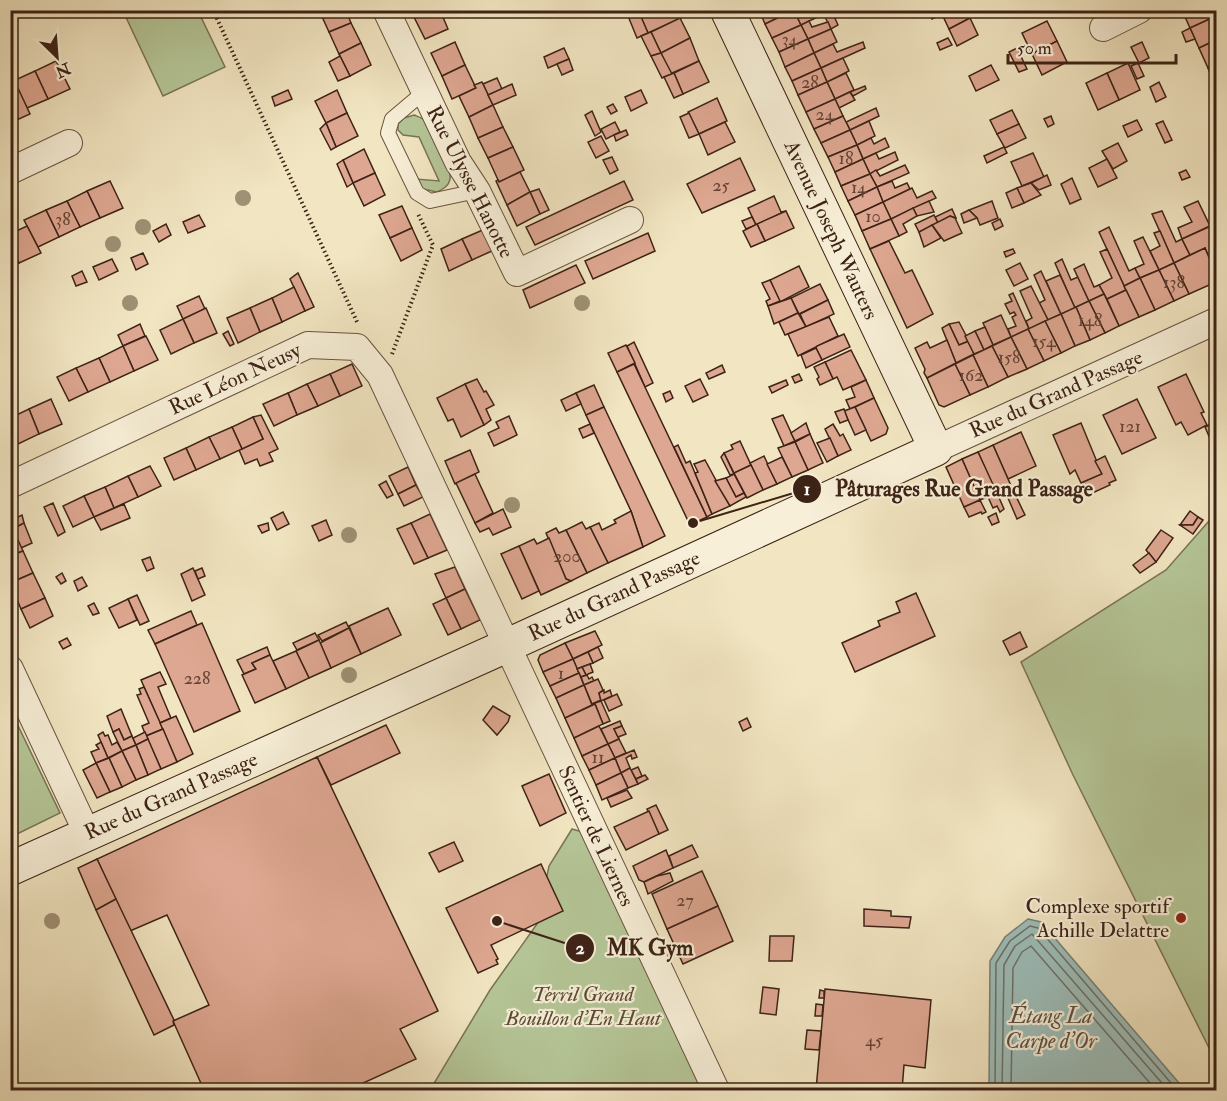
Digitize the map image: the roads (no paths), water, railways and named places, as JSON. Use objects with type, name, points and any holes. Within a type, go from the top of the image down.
[{"type":"street","name":"Rue Ulysse Hanotte","points":[[386,10],[458,162],[477,191],[517,273],[630,220]]},
{"type":"street","name":"Avenue Joseph Wauters","points":[[727,10],[936,449]]},
{"type":"street","points":[[1103,28],[1139,10]]},
{"type":"street","points":[[10,171],[69,143]]},
{"type":"street","name":"Rue du Grand Passage","points":[[10,869],[506,646],[1216,321]]},
{"type":"street","name":"Rue Léon Neusy","points":[[10,485],[308,345],[357,347],[380,375],[506,646]]},
{"type":"street","name":"Sentier de Liernes","points":[[506,646],[716,1090]]},
{"type":"street","points":[[10,669],[87,833]]},
{"type":"lane","points":[[424,92],[392,119],[388,133],[417,193],[430,201],[477,191]]},
{"type":"water","name":"Étang La Carpe d'Or","points":[[1028,919],[1041,922],[1185,1090],[989,1090],[990,961],[1005,937]]},
{"type":"place","name":"Pâturages Rue Grand Passage","points":[[693,523]]},
{"type":"place","name":"Complexe sportif Achille Delattre","points":[[1181,918]]},
{"type":"place","name":"MK Gym","points":[[497,921]]},
{"type":"park label","name":"Terril Grand Bouillon d'En Haut","points":[[583,1006]]}]
